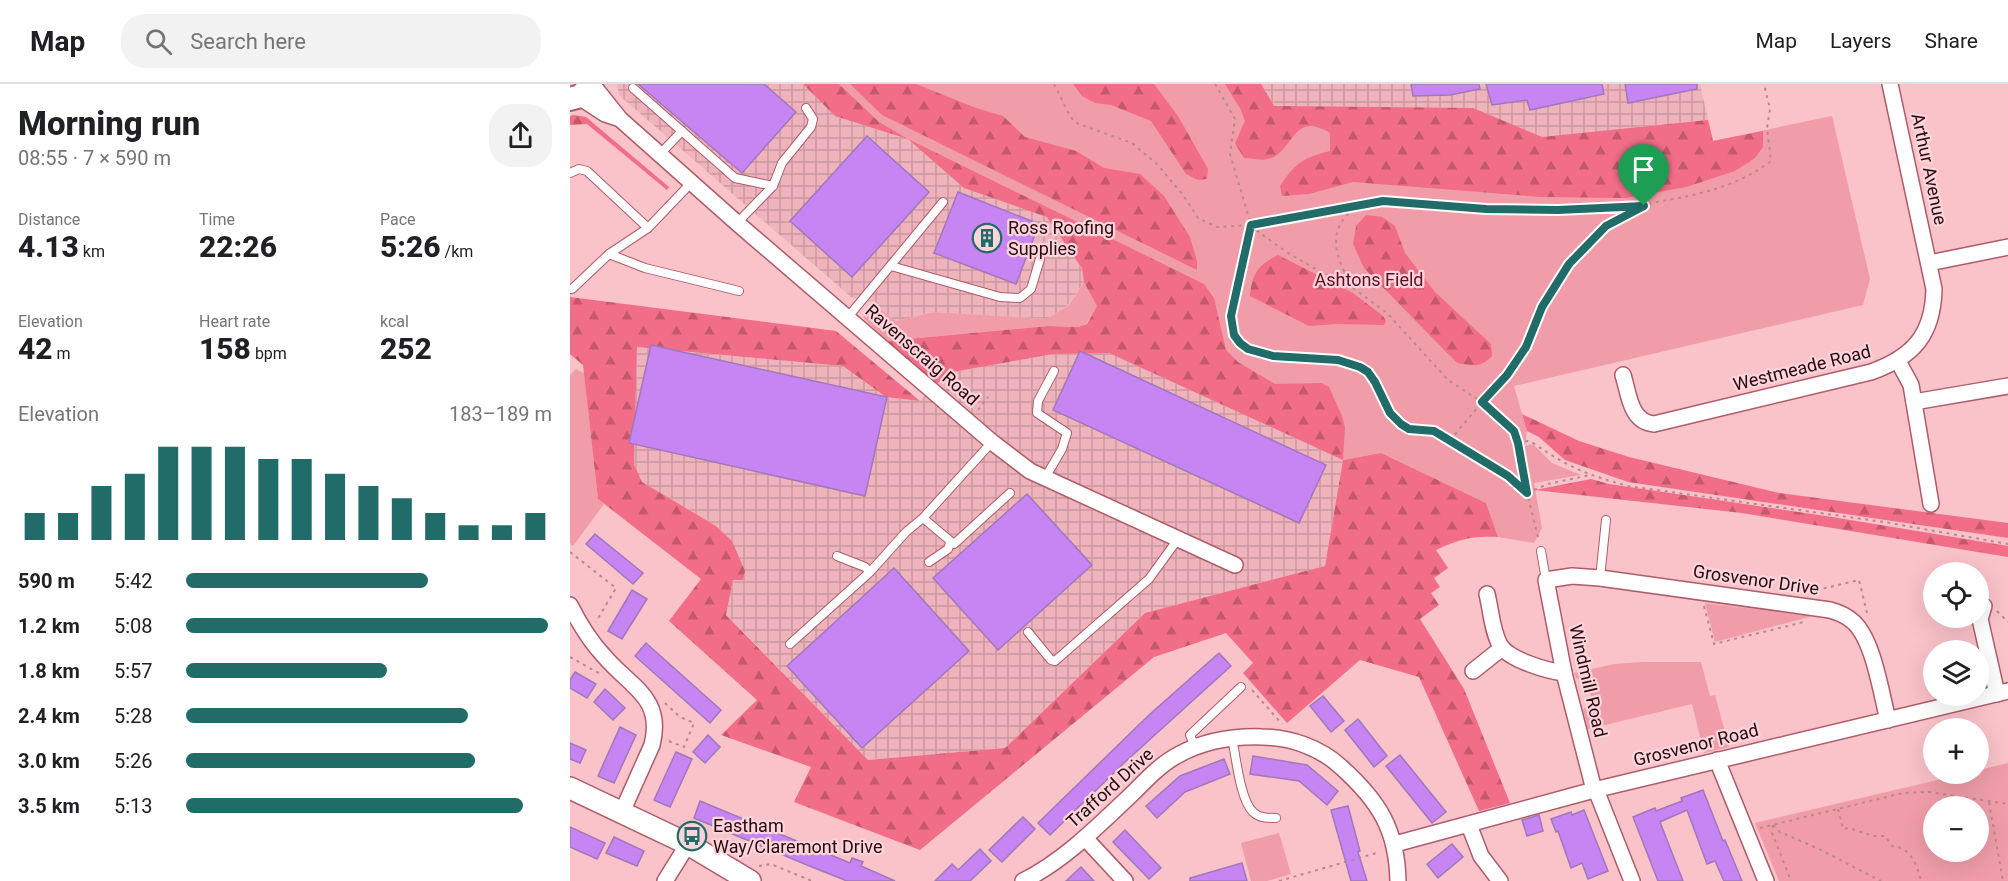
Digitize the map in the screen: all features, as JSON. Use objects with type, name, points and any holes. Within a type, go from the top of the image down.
[{"type":"street","name":"Arthur Avenue","points":[[1890,84],[1929,263]]},
{"type":"street","name":"Ravenscraig Road","points":[[579,94],[605,114],[620,119],[737,223],[992,442],[1030,471],[1234,565]]},
{"type":"street","points":[[1929,263],[2008,247]]},
{"type":"street","name":"Westmeade Road","points":[[1622,385],[1635,414],[1640,420],[1654,424],[1871,372],[1898,361],[1919,343],[1926,332],[1931,319],[1934,289],[1929,263]]},
{"type":"street","points":[[1898,361],[1911,385],[1926,497]]},
{"type":"street","points":[[1914,402],[2008,386]]},
{"type":"street","name":"Grosvenor Drive","points":[[1545,580],[1572,576],[1600,578],[1822,609],[1841,614],[1852,620],[1867,640],[1888,720]]},
{"type":"street","name":"Windmill Road","points":[[1545,580],[1564,673],[1595,790],[1632,881]]},
{"type":"street","points":[[1487,592],[1497,638],[1502,648],[1539,668],[1564,673]]},
{"type":"street","points":[[570,605],[603,656],[645,696],[654,715],[655,735],[652,745],[622,812]]},
{"type":"street","points":[[1983,628],[2003,692]]},
{"type":"street","points":[[1473,671],[1502,648]]},
{"type":"street","name":"Grosvenor Road","points":[[1395,846],[1595,790],[2003,692]]},
{"type":"street","name":"Trafford Drive","points":[[1023,881],[1054,863],[1162,765],[1195,747],[1233,738],[1275,737],[1317,750],[1336,762],[1354,778],[1382,814],[1395,846],[1398,881]]},
{"type":"street","points":[[1717,760],[1766,881]]},
{"type":"street","points":[[570,788],[688,844],[741,876]]},
{"type":"street","points":[[1468,825],[1481,856],[1500,881]]},
{"type":"street","points":[[1085,837],[1125,881]]},
{"type":"street","points":[[665,881],[688,844]]},
{"type":"lane","points":[[633,88],[735,178],[772,186]]},
{"type":"lane","points":[[737,223],[772,186],[782,163],[811,127],[813,119],[806,108]]},
{"type":"lane","points":[[660,154],[682,131]]},
{"type":"lane","points":[[570,173],[579,169],[587,171],[648,228]]},
{"type":"lane","points":[[570,289],[572,290],[609,254],[648,228],[692,182]]},
{"type":"lane","points":[[848,317],[943,202]]},
{"type":"lane","points":[[609,254],[645,268],[739,291]]},
{"type":"lane","points":[[891,266],[1000,297],[1020,298],[1031,289],[1040,259]]},
{"type":"lane","points":[[1045,478],[1062,448],[1067,433],[1037,413],[1038,401],[1054,371]]},
{"type":"lane","points":[[790,644],[870,572],[992,442]]},
{"type":"lane","points":[[923,518],[950,543],[954,544],[1010,493]]},
{"type":"lane","points":[[1600,578],[1606,520]]},
{"type":"lane","points":[[1028,632],[1051,660],[1055,661],[1149,579],[1178,539]]},
{"type":"lane","points":[[929,562],[948,549],[950,543]]},
{"type":"lane","points":[[1541,551],[1545,580]]},
{"type":"lane","points":[[837,556],[857,562],[870,572]]},
{"type":"lane","points":[[1195,747],[1190,735],[1235,699],[1241,687]]},
{"type":"lane","points":[[1233,738],[1245,800],[1253,813],[1264,818],[1276,818]]},
{"type":"path","points":[[1053,84],[1076,123],[1122,138],[1146,153],[1183,195],[1197,218],[1217,227],[1251,225],[1383,201],[1486,209],[1546,210],[1644,206],[1706,193],[1752,175],[1771,160],[1767,128],[1770,109],[1764,84]]},
{"type":"path","points":[[1215,84],[1235,119],[1230,154],[1251,225],[1288,253],[1352,287],[1388,314],[1448,380],[1482,402],[1514,431],[1541,551]]},
{"type":"path","points":[[1352,287],[1339,257],[1336,232],[1344,216],[1359,205]]},
{"type":"path","points":[[1450,441],[1507,375],[1526,347],[1542,307],[1569,264],[1606,226],[1644,206]]},
{"type":"path","points":[[1251,225],[1231,316],[1234,335],[1240,343],[1248,349],[1273,356],[1338,360],[1360,367],[1368,372],[1390,413],[1401,424],[1409,429],[1434,431],[1508,476],[1527,493]]},
{"type":"path","points":[[968,421],[988,397]]},
{"type":"path","points":[[1518,443],[1533,443],[1562,463],[1590,475],[1629,486],[1884,522],[2008,544]]},
{"type":"path","points":[[1527,493],[1548,484],[1590,475]]},
{"type":"path","points":[[570,552],[616,588],[588,635]]},
{"type":"path","points":[[1700,592],[1714,644],[1815,619],[1822,609]]},
{"type":"path","points":[[570,657],[600,675],[606,675],[616,669]]},
{"type":"path","points":[[1241,687],[1249,687],[1289,731],[1289,741]]},
{"type":"path","points":[[645,696],[658,697],[680,717],[694,723],[684,747],[655,735]]},
{"type":"path","points":[[1746,832],[1903,793],[1941,793],[1957,796]]},
{"type":"path","points":[[2003,881],[1989,802],[2008,804]]},
{"type":"path","points":[[1838,809],[1843,829],[1848,828],[1874,836],[1885,836],[1892,846],[1904,849],[1914,859],[1921,881]]},
{"type":"path","points":[[1773,825],[1772,832],[1791,881]]},
{"type":"path","points":[[1773,825],[1780,832],[1881,881]]},
{"type":"path","points":[[1279,881],[1395,846]]},
{"type":"path","points":[[741,876],[771,864],[812,881]]},
{"type":"shaded area","points":[[617,84],[803,84],[835,116],[908,139],[964,188],[1047,217],[1082,269],[1084,282],[1068,305],[1047,319],[934,312],[896,321],[873,303],[851,297],[619,95]]},
{"type":"shaded area","points":[[1261,84],[1700,84],[1708,120],[1541,137],[1473,108],[1274,106]]},
{"type":"shaded area","points":[[637,347],[843,366],[886,397],[920,401],[936,384],[953,372],[1053,354],[1109,353],[1343,460],[1325,566],[1145,613],[1005,748],[868,760],[726,614],[733,579],[732,541],[716,526],[642,482],[634,464]]},
{"type":"green space","name":"Ashtons Field","points":[[803,84],[1261,84],[1274,106],[1473,108],[1542,137],[1708,120],[1713,141],[1832,116],[1870,279],[1863,305],[1514,386],[1527,431],[1525,446],[1533,444],[1552,463],[1581,475],[1534,483],[1542,528],[1534,543],[1498,537],[1486,503],[1381,453],[1343,460],[1097,307],[1086,324],[1078,327],[1048,326],[886,341],[863,317],[875,305],[896,321],[934,312],[1047,319],[1069,305],[1084,282],[1082,269],[1046,217],[964,188],[908,139],[835,116]]},
{"type":"green space","points":[[803,84],[839,84],[879,122],[908,139],[835,116]]},
{"type":"green space","points":[[850,84],[916,84],[976,108],[1003,116],[1025,137],[1076,151],[1104,168],[1140,174],[1164,196],[1190,237],[1197,261],[1197,270],[882,115]]},
{"type":"green space","points":[[1073,84],[1154,84],[1178,116],[1208,169],[1207,179],[1198,180],[1186,174],[1151,121],[1111,105],[1095,103],[1082,96]]},
{"type":"green space","points":[[1225,84],[1261,84],[1274,106],[1473,108],[1542,137],[1708,120],[1713,141],[1763,131],[1763,147],[1755,158],[1735,171],[1686,187],[1626,198],[1541,197],[1353,182],[1309,194],[1282,196],[1280,186],[1296,166],[1313,156],[1330,151],[1330,133],[1308,126],[1301,129],[1277,155],[1266,160],[1244,158],[1235,143],[1245,121]]},
{"type":"green space","points":[[570,116],[586,117],[669,187],[667,190],[587,124],[570,125]]},
{"type":"green space","points":[[908,139],[1204,284],[1214,298],[1226,350],[1238,362],[1275,384],[1321,383],[1329,387],[1345,427],[1343,460],[1109,353],[1053,354],[953,372],[936,384],[886,341],[1048,326],[1078,327],[1087,324],[1097,306],[1084,282],[1082,268],[1047,217],[964,188]]},
{"type":"green space","points":[[1366,215],[1382,217],[1395,226],[1405,253],[1435,292],[1491,344],[1492,356],[1488,360],[1476,365],[1457,363],[1364,268],[1353,244],[1356,226]]},
{"type":"green space","points":[[1278,255],[1353,293],[1383,316],[1386,321],[1384,325],[1309,326],[1250,296],[1252,281],[1257,271],[1265,262]]},
{"type":"green space","points":[[570,297],[836,331],[920,401],[886,397],[843,366],[637,347],[634,464],[642,482],[716,526],[732,541],[745,571],[743,580],[733,580],[726,615],[868,760],[1005,748],[1145,613],[1325,566],[1343,460],[1381,453],[1486,503],[1498,537],[1466,539],[1436,550],[1448,568],[1434,578],[1440,587],[1431,593],[1439,605],[1420,619],[1464,689],[1510,803],[1479,811],[1419,677],[1360,660],[1287,723],[1243,673],[1253,663],[1226,633],[1154,657],[920,850],[794,802],[811,767],[721,735],[757,700],[669,621],[701,579],[598,499],[583,365],[570,354]]},
{"type":"green space","points":[[576,369],[584,373],[598,499],[604,504],[573,546],[570,543],[570,375]]},
{"type":"green space","points":[[1522,414],[1579,441],[1629,457],[1779,493],[2008,523],[2008,538],[1628,482],[1565,460],[1539,437],[1527,431]]},
{"type":"green space","points":[[1591,479],[1609,484],[2008,546],[2008,557],[1742,513],[1535,490]]},
{"type":"green space","points":[[1705,603],[1813,616],[1715,642]]},
{"type":"green space","points":[[1701,662],[1710,696],[1715,695],[1729,747],[1704,753],[1692,704],[1588,729],[1583,710],[1592,701],[1587,681],[1576,678],[1574,673],[1614,664]]},
{"type":"green space","points":[[2008,763],[2008,881],[1779,881],[1755,823],[1923,783],[1989,784],[1989,768]]},
{"type":"green space","points":[[1279,833],[1291,874],[1267,881],[1251,881],[1241,843]]},
{"type":"building","points":[[638,84],[764,84],[796,112],[742,173]]},
{"type":"building","points":[[1411,84],[1479,84],[1480,89],[1450,95],[1413,96]]},
{"type":"building","points":[[1486,84],[1602,84],[1604,94],[1530,110],[1527,100],[1492,105]]},
{"type":"building","points":[[1625,84],[1697,84],[1697,89],[1628,103]]},
{"type":"building","points":[[867,136],[929,192],[852,277],[790,221]]},
{"type":"building","name":"Ross Roofing Supplies","points":[[958,192],[1039,224],[1016,284],[934,253]]},
{"type":"building","points":[[651,345],[887,397],[865,496],[629,443]]},
{"type":"building","points":[[1080,351],[1326,465],[1299,523],[1053,410]]},
{"type":"building","points":[[1027,494],[1092,565],[998,650],[933,578]]},
{"type":"building","points":[[595,534],[643,573],[633,584],[586,544]]},
{"type":"building","points":[[894,568],[969,651],[862,748],[787,666]]},
{"type":"building","points":[[632,590],[647,599],[622,639],[608,631]]},
{"type":"building","points":[[646,643],[721,710],[710,723],[635,656]]},
{"type":"building","points":[[1219,653],[1231,666],[1125,762],[1050,835],[1038,823],[1149,715]]},
{"type":"building","points":[[575,672],[596,684],[587,698],[570,688],[570,680]]},
{"type":"building","points":[[605,689],[625,708],[613,720],[594,702]]},
{"type":"building","points":[[1323,696],[1344,721],[1331,732],[1310,706]]},
{"type":"building","points":[[1358,719],[1387,756],[1374,767],[1345,730]]},
{"type":"building","points":[[620,727],[636,735],[614,783],[598,776]]},
{"type":"building","points":[[708,735],[720,747],[705,763],[693,752]]},
{"type":"building","points":[[570,743],[586,750],[580,763],[570,759]]},
{"type":"building","points":[[676,752],[692,759],[670,807],[654,800]]},
{"type":"building","points":[[1400,755],[1446,812],[1432,823],[1386,766]]},
{"type":"building","points":[[1253,756],[1307,765],[1338,791],[1327,805],[1299,781],[1250,774]]},
{"type":"building","points":[[1224,759],[1230,774],[1185,792],[1157,818],[1146,806],[1180,776]]},
{"type":"building","points":[[1703,790],[1742,881],[1724,881],[1715,861],[1707,864],[1687,810],[1660,822],[1683,881],[1658,881],[1633,817],[1682,801],[1681,798]]},
{"type":"building","points":[[700,801],[850,863],[852,858],[863,862],[861,866],[895,881],[847,881],[807,865],[694,818]]},
{"type":"building","points":[[1348,806],[1367,881],[1351,881],[1331,810]]},
{"type":"building","points":[[1584,810],[1608,871],[1588,879],[1582,863],[1571,868],[1558,831],[1556,832],[1551,819]]},
{"type":"building","points":[[1539,815],[1543,831],[1527,836],[1522,820]]},
{"type":"building","points":[[1023,817],[1035,829],[1002,862],[989,850]]},
{"type":"building","points":[[570,827],[605,843],[597,859],[570,847]]},
{"type":"building","points":[[1125,830],[1161,868],[1149,879],[1113,842]]},
{"type":"building","points":[[614,837],[644,851],[637,866],[606,853]]},
{"type":"building","points":[[1452,844],[1463,857],[1438,878],[1427,864]]},
{"type":"building","points":[[980,849],[991,861],[970,881],[935,881],[952,864],[958,870]]},
{"type":"building","points":[[1242,863],[1247,881],[1190,881],[1190,878]]},
{"type":"building","points":[[1081,867],[1094,881],[1066,881]]},
{"type":"place","name":"Ross Roofing Supplies","points":[[987,238]]},
{"type":"place","name":"Eastham Way/Claremont Drive","points":[[692,836]]},
{"type":"route","points":[[1383,201],[1486,209],[1558,210],[1644,206],[1606,226],[1569,264],[1542,307],[1526,347],[1507,375],[1482,402],[1514,431],[1527,493],[1508,476],[1434,431],[1409,429],[1394,419],[1375,382],[1368,372],[1360,367],[1338,360],[1273,356],[1256,352],[1240,343],[1234,335],[1231,316],[1251,225],[1383,201]]}]
